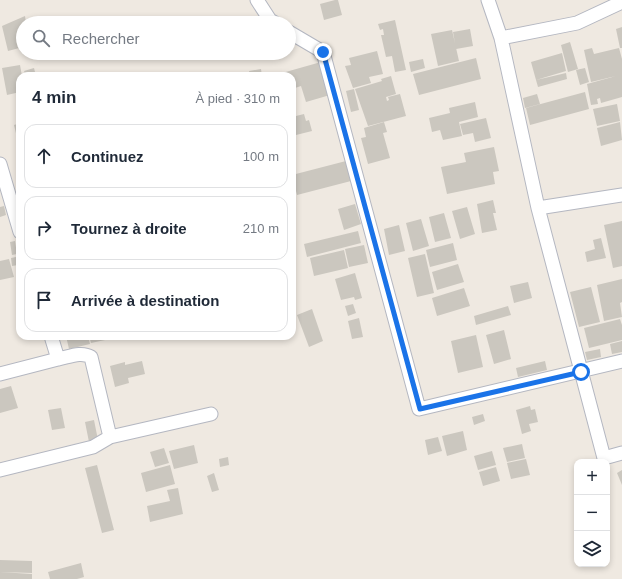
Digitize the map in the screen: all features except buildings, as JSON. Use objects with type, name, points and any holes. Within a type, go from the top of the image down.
[{"type":"street","points":[[257,0],[267,16]]},
{"type":"street","points":[[488,0],[501,38],[538,208],[604,458],[622,453]]},
{"type":"street","points":[[501,38],[577,23],[622,2]]},
{"type":"street","points":[[296,36],[323,52],[329,66],[349,151],[420,409],[581,372],[622,361]]},
{"type":"street","points":[[0,164],[16,218]]},
{"type":"street","points":[[538,208],[622,195]]},
{"type":"street","points":[[52,340],[58,359]]},
{"type":"street","points":[[0,374],[79,354],[86,354],[91,357],[110,437]]},
{"type":"street","points":[[0,470],[93,447],[110,437],[211,414]]},
{"type":"route","points":[[323,52],[329,66],[349,151],[420,409],[581,372]]}]
